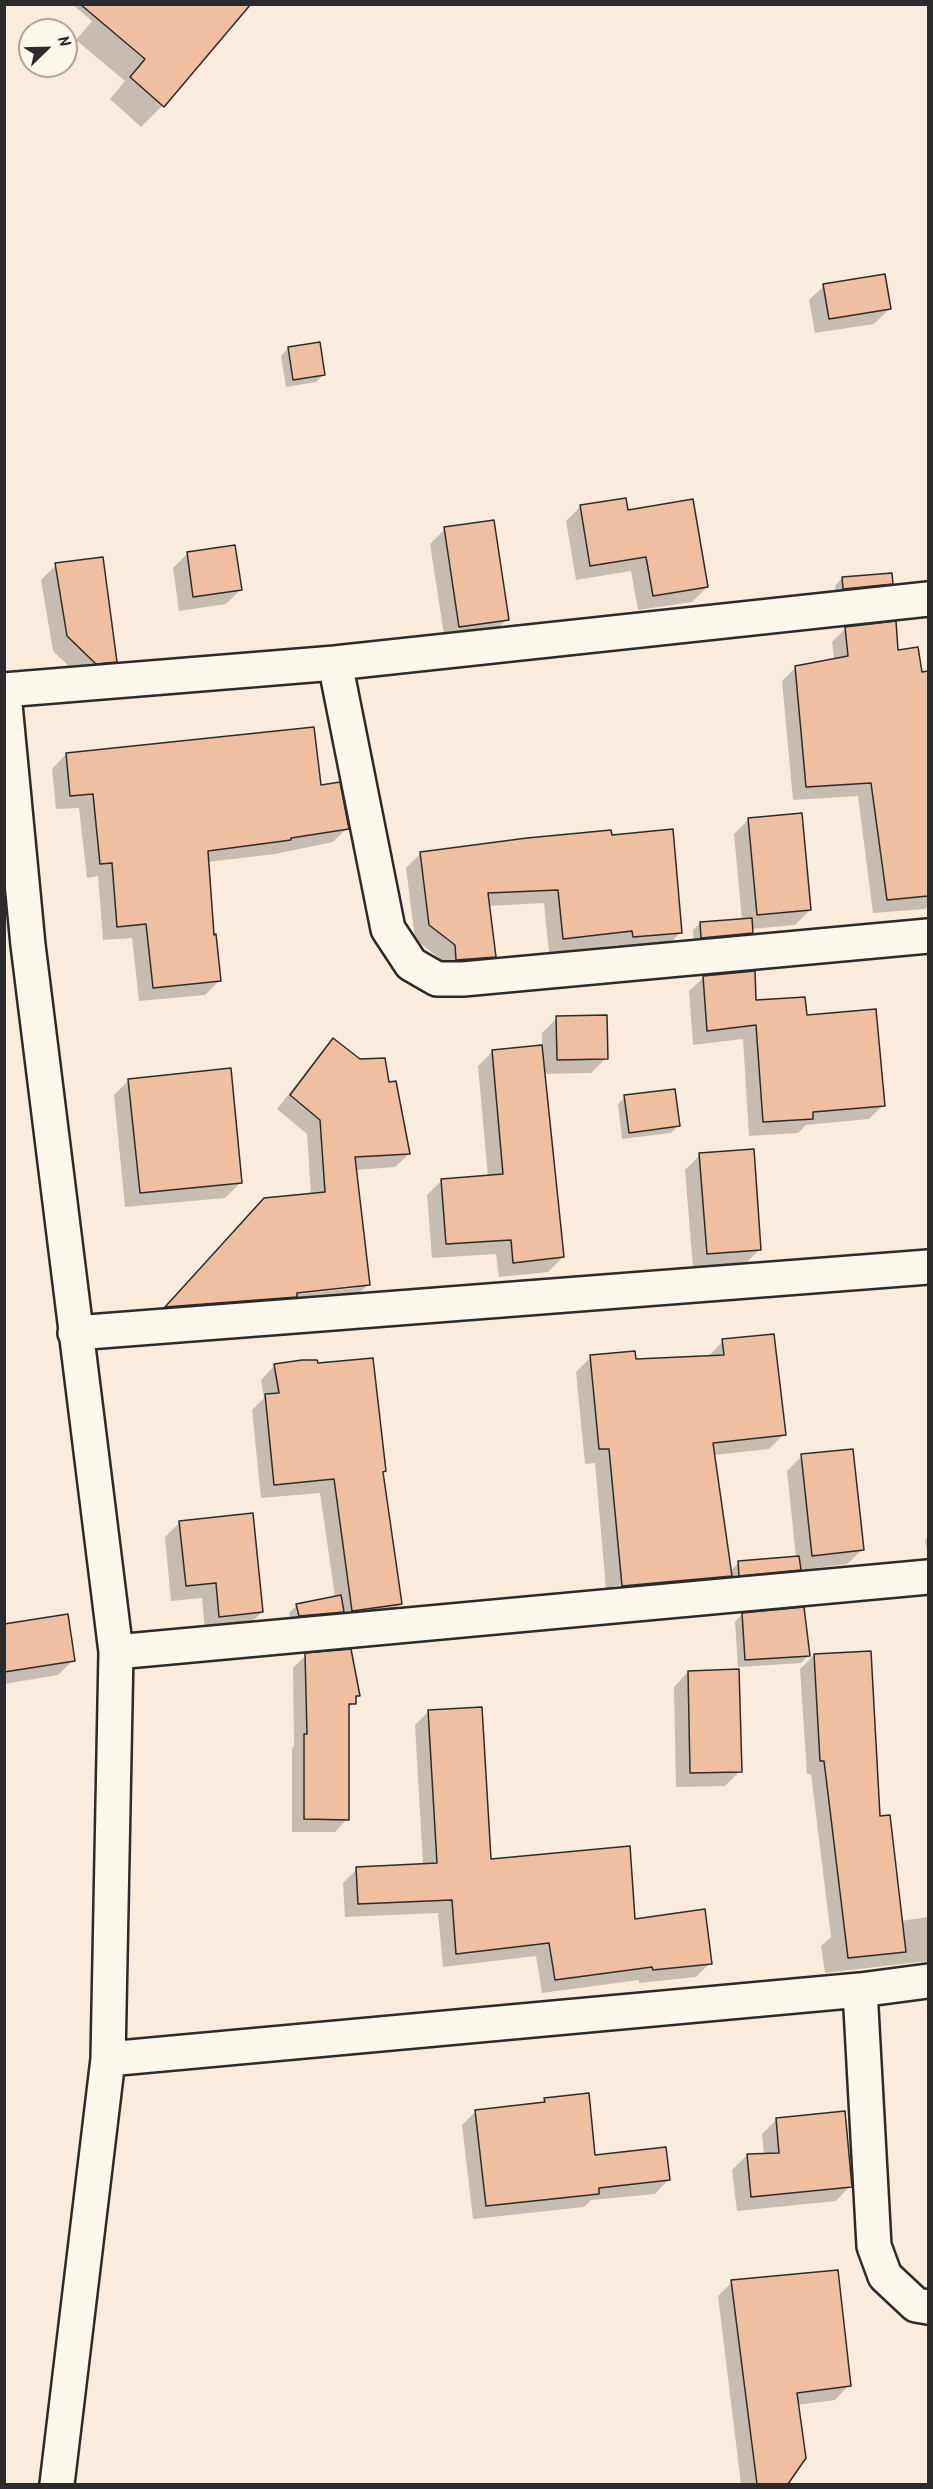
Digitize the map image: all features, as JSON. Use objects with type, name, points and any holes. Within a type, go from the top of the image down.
[{"type":"street","points":[[57,2484],[108,2060],[116,1652],[75,1333],[16,947],[4,692],[335,663],[928,599]]},
{"type":"street","points":[[335,663],[388,929],[411,964],[437,979],[463,979],[928,936]]},
{"type":"street","points":[[75,1333],[928,1267]]},
{"type":"street","points":[[116,1652],[928,1577]]},
{"type":"street","points":[[108,2060],[860,1990],[928,1981]]},
{"type":"street","points":[[860,1990],[873,2246],[885,2276],[916,2305],[928,2307]]},
{"type":"building","points":[[80,4],[251,4],[164,107],[130,77],[145,59]]},
{"type":"building","points":[[885,274],[891,309],[829,319],[823,284]]},
{"type":"building","points":[[320,342],[325,375],[293,380],[288,347]]},
{"type":"building","points":[[626,498],[628,510],[693,499],[708,587],[653,596],[646,557],[590,566],[580,505]]},
{"type":"building","points":[[494,520],[509,620],[459,627],[444,527]]},
{"type":"building","points":[[235,545],[242,590],[193,597],[187,552]]},
{"type":"building","points":[[103,557],[117,662],[96,664],[67,636],[55,563]]},
{"type":"building","points":[[892,573],[893,584],[843,589],[842,577]]},
{"type":"building","points":[[896,621],[898,650],[918,647],[922,672],[928,671],[928,896],[887,900],[871,783],[806,787],[795,666],[848,656],[845,627]]},
{"type":"building","points":[[314,727],[321,785],[340,782],[349,829],[291,838],[291,840],[208,851],[214,935],[216,934],[221,981],[153,988],[146,924],[117,927],[112,863],[100,864],[93,794],[70,796],[66,753]]},
{"type":"building","points":[[802,813],[811,910],[757,915],[748,818]]},
{"type":"building","points":[[673,829],[682,933],[633,937],[632,931],[563,939],[558,890],[488,893],[496,957],[456,960],[455,945],[429,925],[420,852],[611,830],[612,835]]},
{"type":"building","points":[[752,918],[753,933],[701,938],[700,922]]},
{"type":"building","points":[[755,971],[756,1000],[805,997],[807,1015],[876,1009],[885,1106],[813,1112],[813,1119],[763,1122],[756,1025],[707,1031],[703,976]]},
{"type":"building","points":[[607,1015],[608,1059],[557,1060],[556,1016]]},
{"type":"building","points":[[333,1038],[360,1059],[385,1058],[389,1082],[396,1081],[410,1154],[355,1157],[370,1285],[297,1293],[297,1297],[165,1307],[264,1198],[325,1192],[320,1120],[290,1095]]},
{"type":"building","points":[[542,1045],[564,1257],[513,1263],[511,1240],[446,1244],[441,1179],[503,1174],[492,1050]]},
{"type":"building","points":[[231,1068],[242,1183],[140,1193],[128,1079]]},
{"type":"building","points":[[675,1089],[680,1126],[629,1133],[624,1095]]},
{"type":"building","points":[[754,1149],[761,1250],[707,1254],[699,1153]]},
{"type":"building","points":[[774,1334],[786,1435],[713,1443],[732,1576],[622,1586],[609,1449],[599,1449],[590,1355],[635,1351],[636,1359],[724,1355],[722,1339]]},
{"type":"building","points":[[373,1358],[386,1471],[383,1472],[402,1604],[352,1611],[334,1479],[274,1485],[265,1394],[279,1393],[274,1364],[302,1360],[317,1360],[318,1363]]},
{"type":"building","points":[[853,1449],[864,1550],[812,1556],[801,1454]]},
{"type":"building","points":[[253,1513],[263,1612],[219,1617],[216,1583],[186,1586],[179,1521]]},
{"type":"building","points":[[799,1556],[801,1570],[739,1576],[738,1561]]},
{"type":"building","points":[[341,1595],[344,1612],[299,1616],[296,1604]]},
{"type":"building","points":[[804,1607],[810,1656],[745,1660],[742,1613]]},
{"type":"building","points":[[68,1614],[75,1661],[4,1672],[4,1624]]},
{"type":"building","points":[[351,1649],[360,1696],[356,1696],[356,1704],[349,1704],[349,1820],[304,1819],[304,1734],[307,1734],[305,1653]]},
{"type":"building","points":[[871,1651],[880,1816],[890,1815],[906,1952],[848,1958],[824,1761],[820,1761],[814,1654]]},
{"type":"building","points":[[739,1669],[742,1772],[690,1773],[688,1671]]},
{"type":"building","points":[[482,1707],[491,1859],[630,1846],[635,1919],[705,1909],[712,1964],[653,1970],[652,1967],[555,1980],[549,1943],[456,1954],[452,1900],[358,1904],[356,1867],[437,1863],[428,1710]]},
{"type":"building","points":[[589,2093],[595,2155],[666,2147],[670,2180],[599,2188],[599,2194],[486,2206],[475,2110],[545,2102],[544,2098]]},
{"type":"building","points":[[845,2111],[852,2187],[751,2197],[747,2154],[779,2153],[776,2118]]},
{"type":"building","points":[[838,2270],[851,2386],[797,2393],[806,2458],[788,2484],[757,2484],[731,2280]]}]
